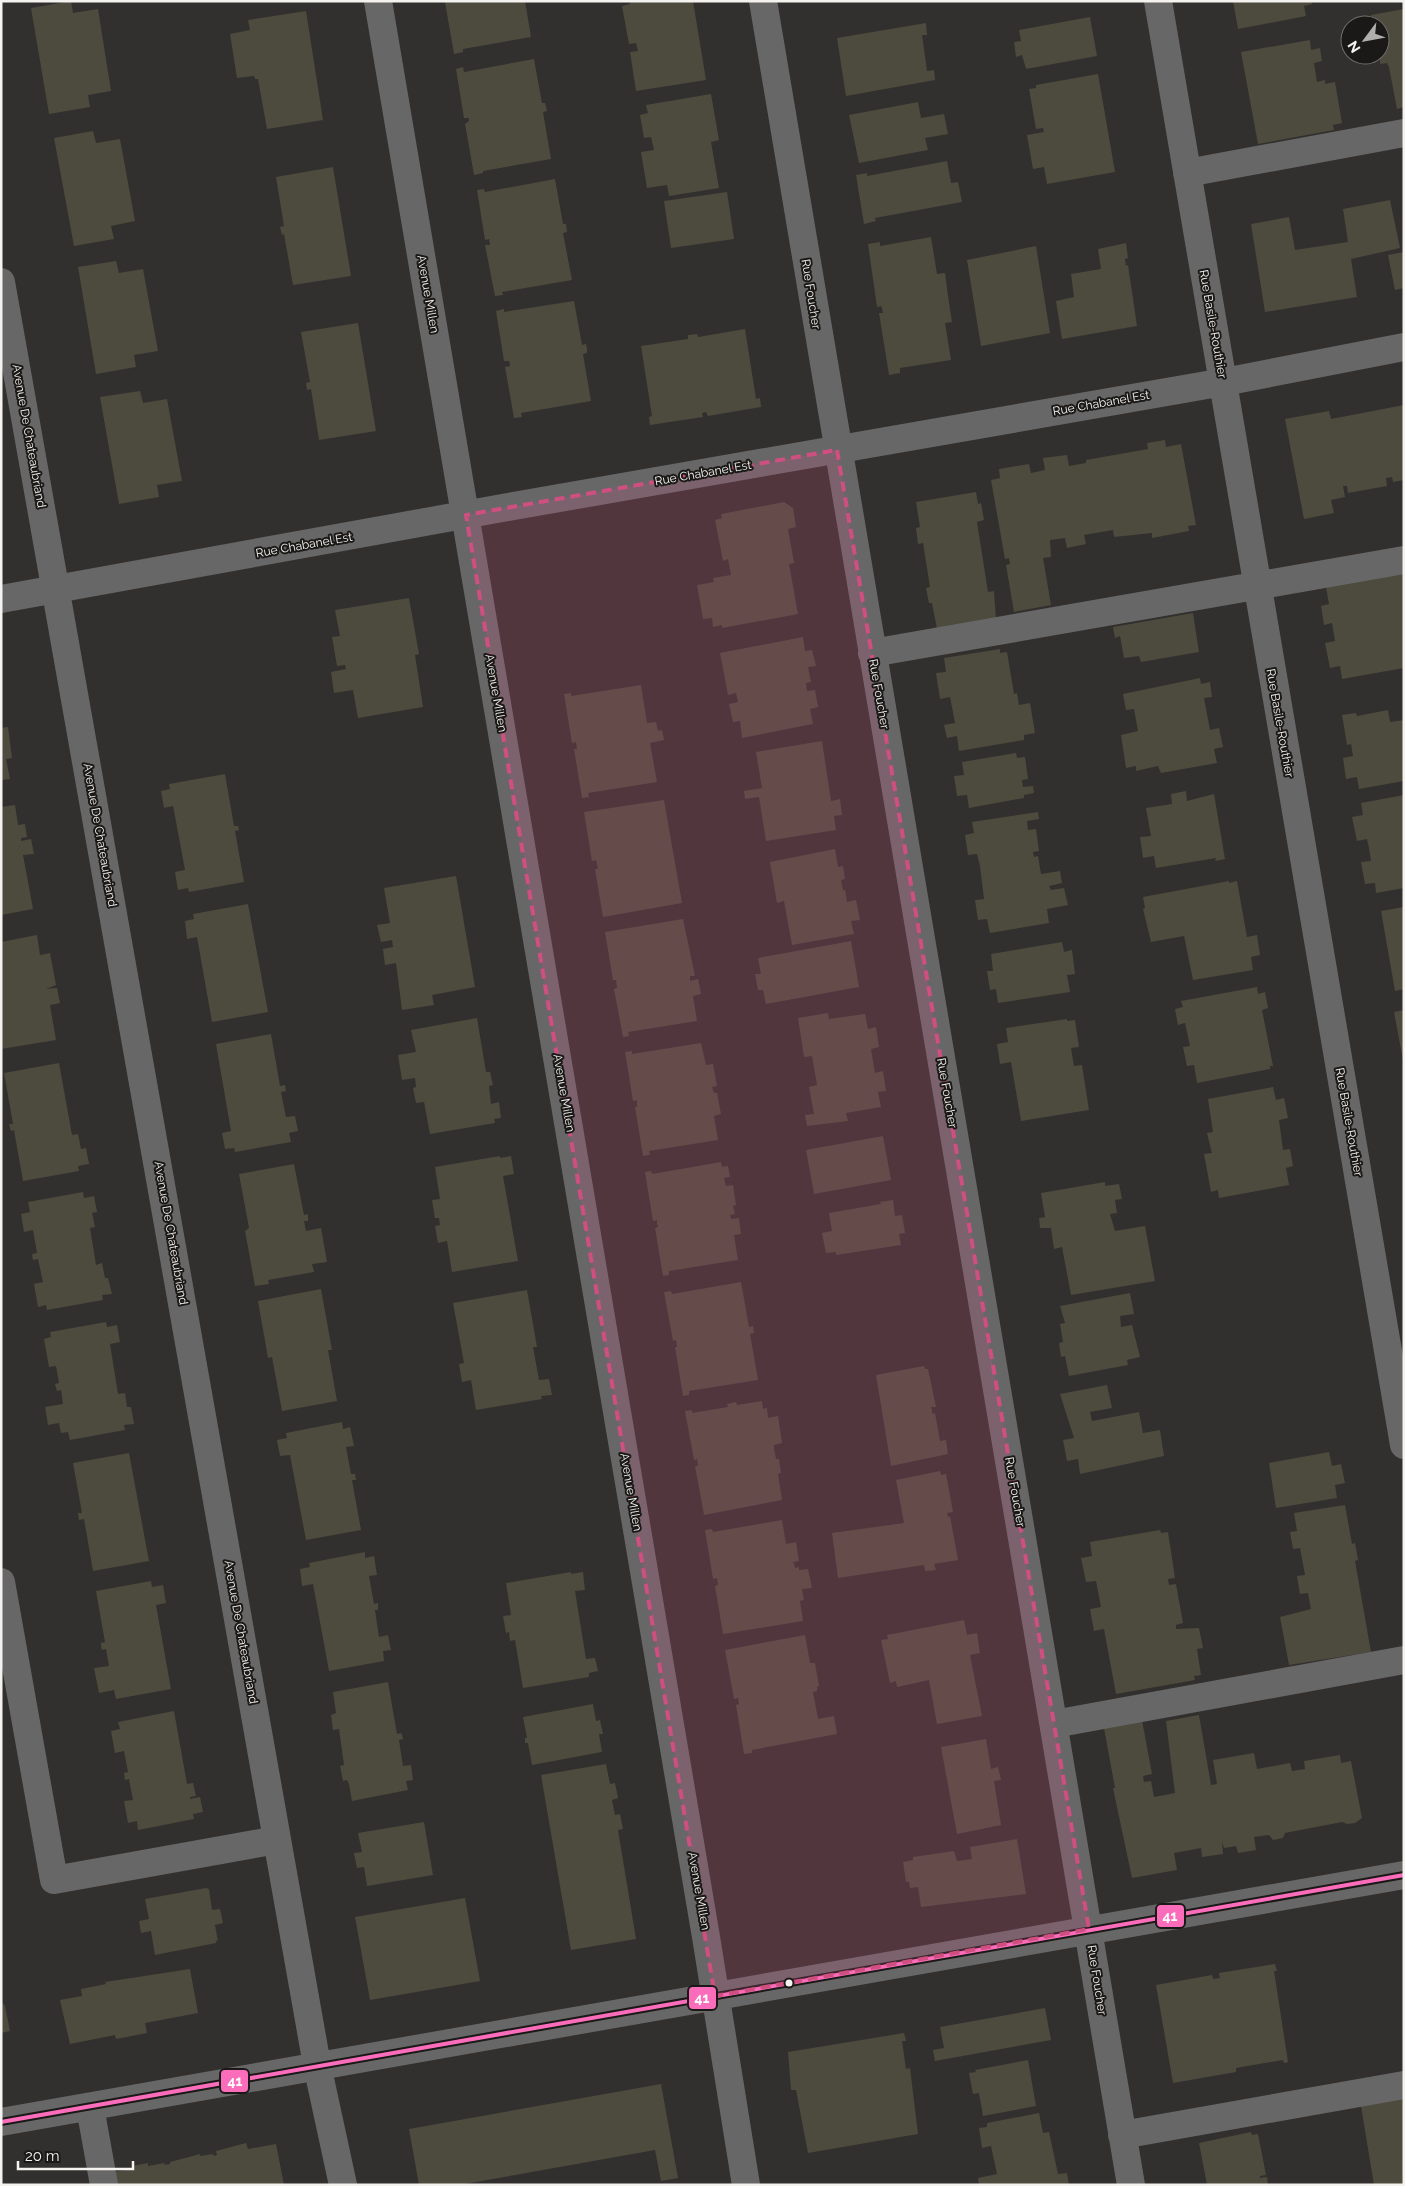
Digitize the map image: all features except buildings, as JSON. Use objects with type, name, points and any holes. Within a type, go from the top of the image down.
[{"type":"street","name":"Avenue Millen","points":[[378,1],[746,2185]]},
{"type":"street","name":"Rue Foucher","points":[[763,1],[837,450],[1131,2185]]},
{"type":"street","name":"Rue Basile-Routhier","points":[[1158,1],[1404,1445]]},
{"type":"street","points":[[1187,173],[1404,133]]},
{"type":"street","name":"Avenue De Chateaubriand","points":[[1,282],[143,1074],[316,2065],[343,2185]]},
{"type":"street","name":"Rue Chabanel Est","points":[[1,599],[1224,382],[1404,348]]},
{"type":"street","points":[[872,653],[1404,560]]},
{"type":"street","points":[[1,1582],[54,1880],[277,1840]]},
{"type":"street","points":[[1054,1724],[1404,1660]]},
{"type":"street","points":[[1,2122],[316,2065],[1404,1875]]},
{"type":"street","points":[[1122,2135],[1404,2085]]},
{"type":"street","points":[[90,2107],[104,2185]]},
{"type":"highlighted area","points":[[837,450],[1089,1929],[715,1996],[466,515]]},
{"type":"transit line","name":"41","points":[[1,2122],[1404,1875]]}]
